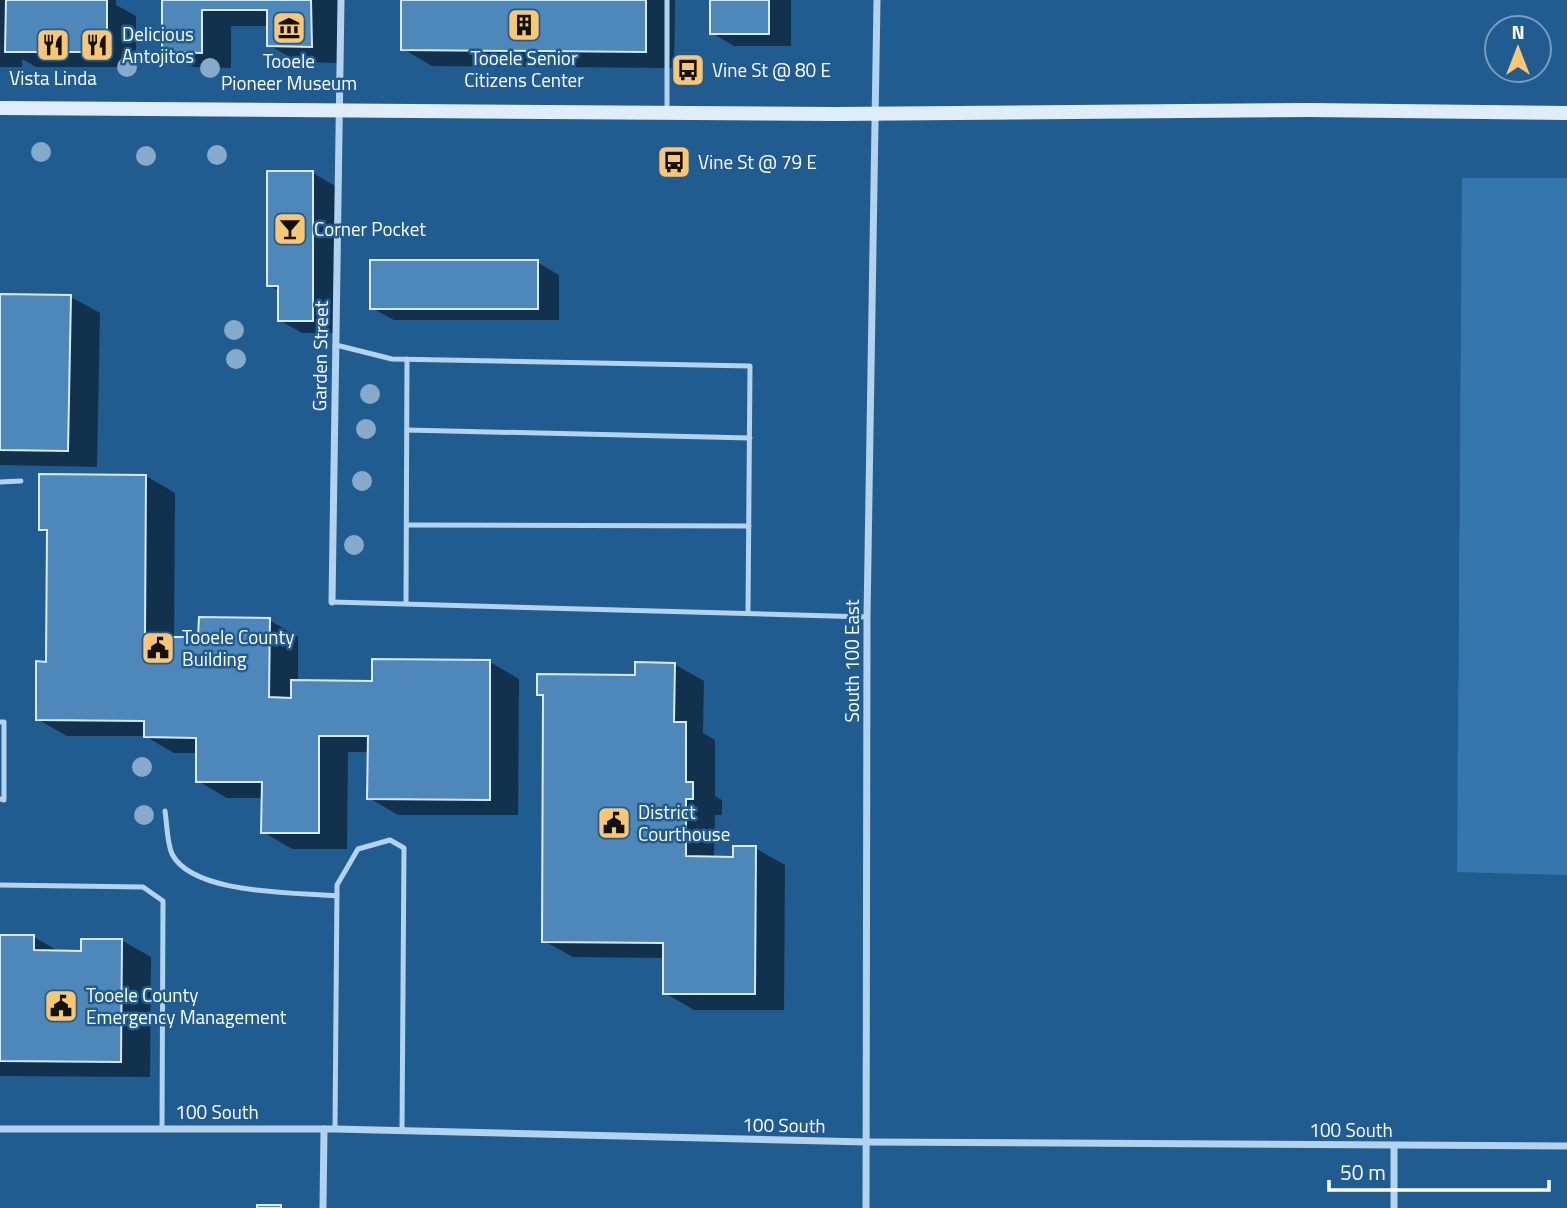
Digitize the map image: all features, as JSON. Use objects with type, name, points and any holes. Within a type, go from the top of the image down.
[{"type":"street","name":"Garden Street","points":[[332,602],[341,0]]},
{"type":"street","name":"South 100 East","points":[[866,1208],[867,617],[877,0]]},
{"type":"street","points":[[0,108],[875,114],[1310,110],[1567,113]]},
{"type":"street","name":"100 South","points":[[0,1129],[335,1129],[867,1142],[1567,1146]]},
{"type":"street","points":[[323,1208],[324,1129]]},
{"type":"street","points":[[1394,1146],[1394,1208]]},
{"type":"lane","points":[[667,0],[667,113]]},
{"type":"lane","points":[[336,345],[392,359],[750,366],[748,613]]},
{"type":"lane","points":[[406,603],[407,359]]},
{"type":"lane","points":[[407,430],[750,438]]},
{"type":"lane","points":[[0,482],[21,481]]},
{"type":"lane","points":[[407,525],[749,526]]},
{"type":"lane","points":[[332,602],[867,617]]},
{"type":"lane","points":[[0,722],[4,722],[4,800],[0,800]]},
{"type":"lane","points":[[164,811],[172,855],[191,874],[215,884],[337,896]]},
{"type":"lane","points":[[335,1129],[337,885],[358,849],[390,840],[404,848],[402,1130]]},
{"type":"lane","points":[[0,885],[142,887],[163,901],[162,1128]]},
{"type":"shaded area","points":[[1462,178],[1567,178],[1567,875],[1457,872]]},
{"type":"building","points":[[6,0],[107,0],[107,52],[5,52]]},
{"type":"building","name":"Tooele Pioneer Museum","points":[[162,0],[311,0],[312,47],[267,46],[267,10],[202,10],[202,53],[162,52]]},
{"type":"building","name":"Tooele Senior Citizens Center","points":[[401,0],[646,0],[646,52],[401,50]]},
{"type":"building","points":[[710,0],[769,0],[769,34],[710,34]]},
{"type":"building","name":"Corner Pocket","points":[[267,171],[313,171],[313,321],[278,321],[278,286],[267,286]]},
{"type":"building","points":[[370,260],[538,260],[538,309],[370,309]]},
{"type":"building","points":[[0,294],[71,295],[68,451],[0,450]]},
{"type":"building","name":"Tooele County Building","points":[[39,474],[146,475],[145,637],[198,637],[199,617],[270,618],[269,697],[291,698],[291,680],[372,681],[372,659],[490,660],[490,800],[367,799],[368,736],[319,736],[319,833],[261,833],[262,782],[196,782],[196,738],[144,737],[144,721],[36,720],[36,661],[46,662],[47,530],[39,530]]},
{"type":"building","name":"District Courthouse","points":[[635,662],[675,663],[674,722],[686,722],[686,782],[693,782],[693,799],[686,799],[686,856],[733,857],[733,846],[756,846],[755,994],[663,994],[663,943],[542,942],[543,695],[537,695],[537,674],[635,675]]},
{"type":"building","name":"Tooele County Emergency Management","points":[[0,935],[34,935],[34,950],[81,951],[81,939],[122,939],[121,1062],[0,1061]]},
{"type":"building","points":[[257,1205],[281,1205],[281,1208],[257,1208]]},
{"type":"place","name":"Tooele Senior Citizens Center","points":[[524,25]]},
{"type":"place","name":"Tooele Pioneer Museum","points":[[289,28]]},
{"type":"place","name":"Vista Linda","points":[[53,45]]},
{"type":"place","name":"Delicious Antojitos","points":[[97,45]]},
{"type":"place","name":"Vine St @ 80 E","points":[[688,70]]},
{"type":"place","name":"Vine St @ 79 E","points":[[674,162]]},
{"type":"place","name":"Corner Pocket","points":[[290,229]]},
{"type":"place","name":"Tooele County Building","points":[[158,648]]},
{"type":"place","name":"District Courthouse","points":[[614,823]]},
{"type":"place","name":"Tooele County Emergency Management","points":[[61,1006]]}]
